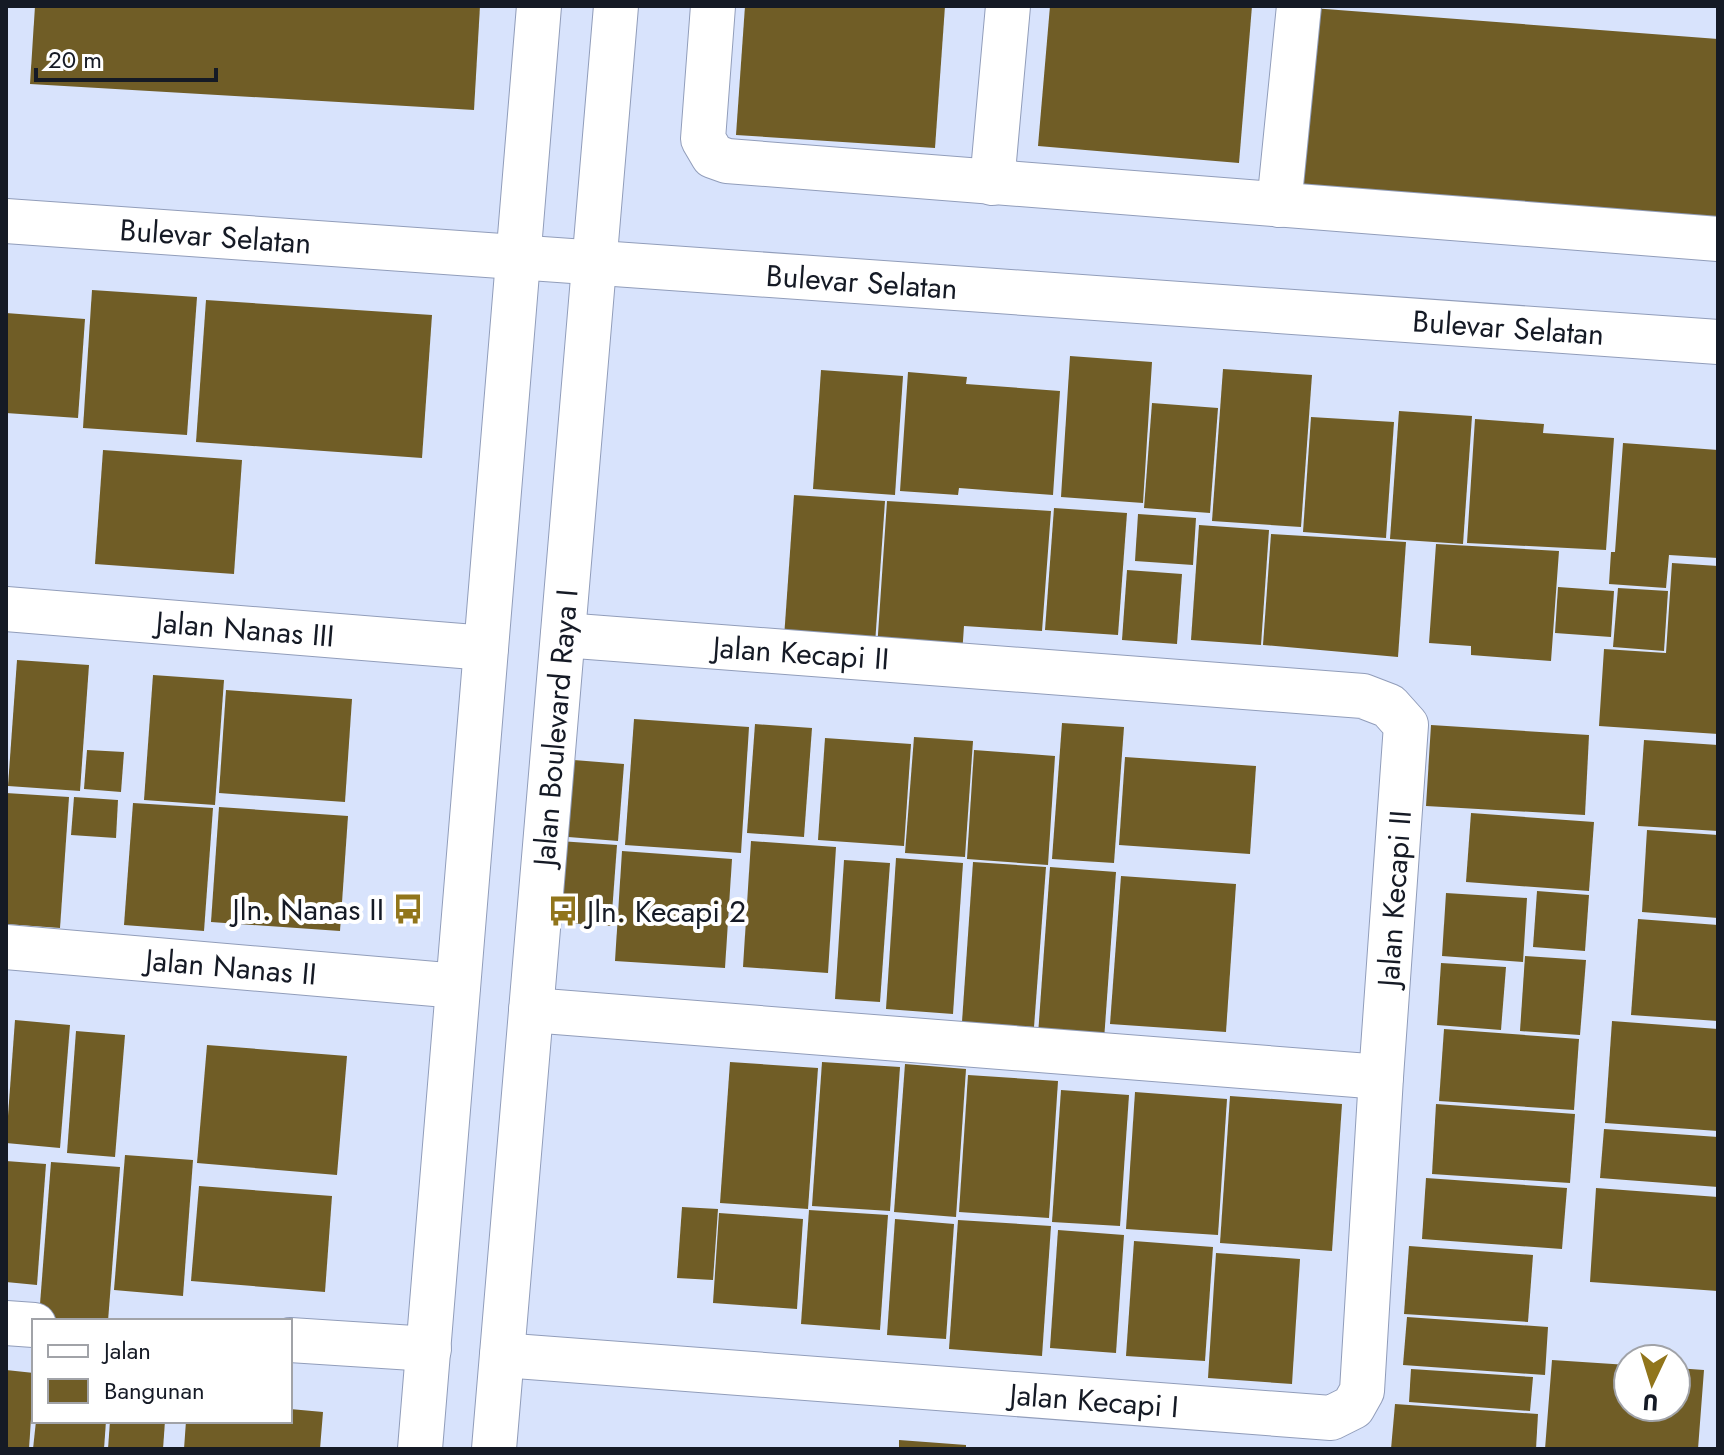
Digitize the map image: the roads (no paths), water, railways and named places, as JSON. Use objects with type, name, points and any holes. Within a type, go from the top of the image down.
[{"type":"street","points":[[420,1449],[539,6]]},
{"type":"street","name":"Jalan Boulevard Raya I","points":[[494,1449],[616,6]]},
{"type":"street","points":[[713,6],[703,139],[713,156],[727,161],[1718,239]]},
{"type":"street","points":[[992,183],[1008,6]]},
{"type":"street","points":[[1279,205],[1299,6]]},
{"type":"street","name":"Bulevar Selatan","points":[[6,221],[1718,342]]},
{"type":"street","name":"Jalan Nanas III","points":[[6,609],[486,648]]},
{"type":"street","name":"Jalan Kecapi II","points":[[563,635],[1363,696],[1389,706],[1406,725],[1381,1077]]},
{"type":"street","name":"Jalan Nanas II","points":[[6,947],[458,986]]},
{"type":"street","points":[[531,1010],[1381,1077]]},
{"type":"street","name":"Jalan Kecapi I","points":[[502,1355],[1331,1418],[1353,1407],[1362,1391],[1381,1077]]},
{"type":"street","points":[[6,1323],[32,1325]]},
{"type":"street","points":[[292,1340],[429,1349]]},
{"type":"place","name":"Jln. Nanas II","points":[[408,909]]},
{"type":"place","name":"Jln. Kecapi 2","points":[[563,911]]}]
